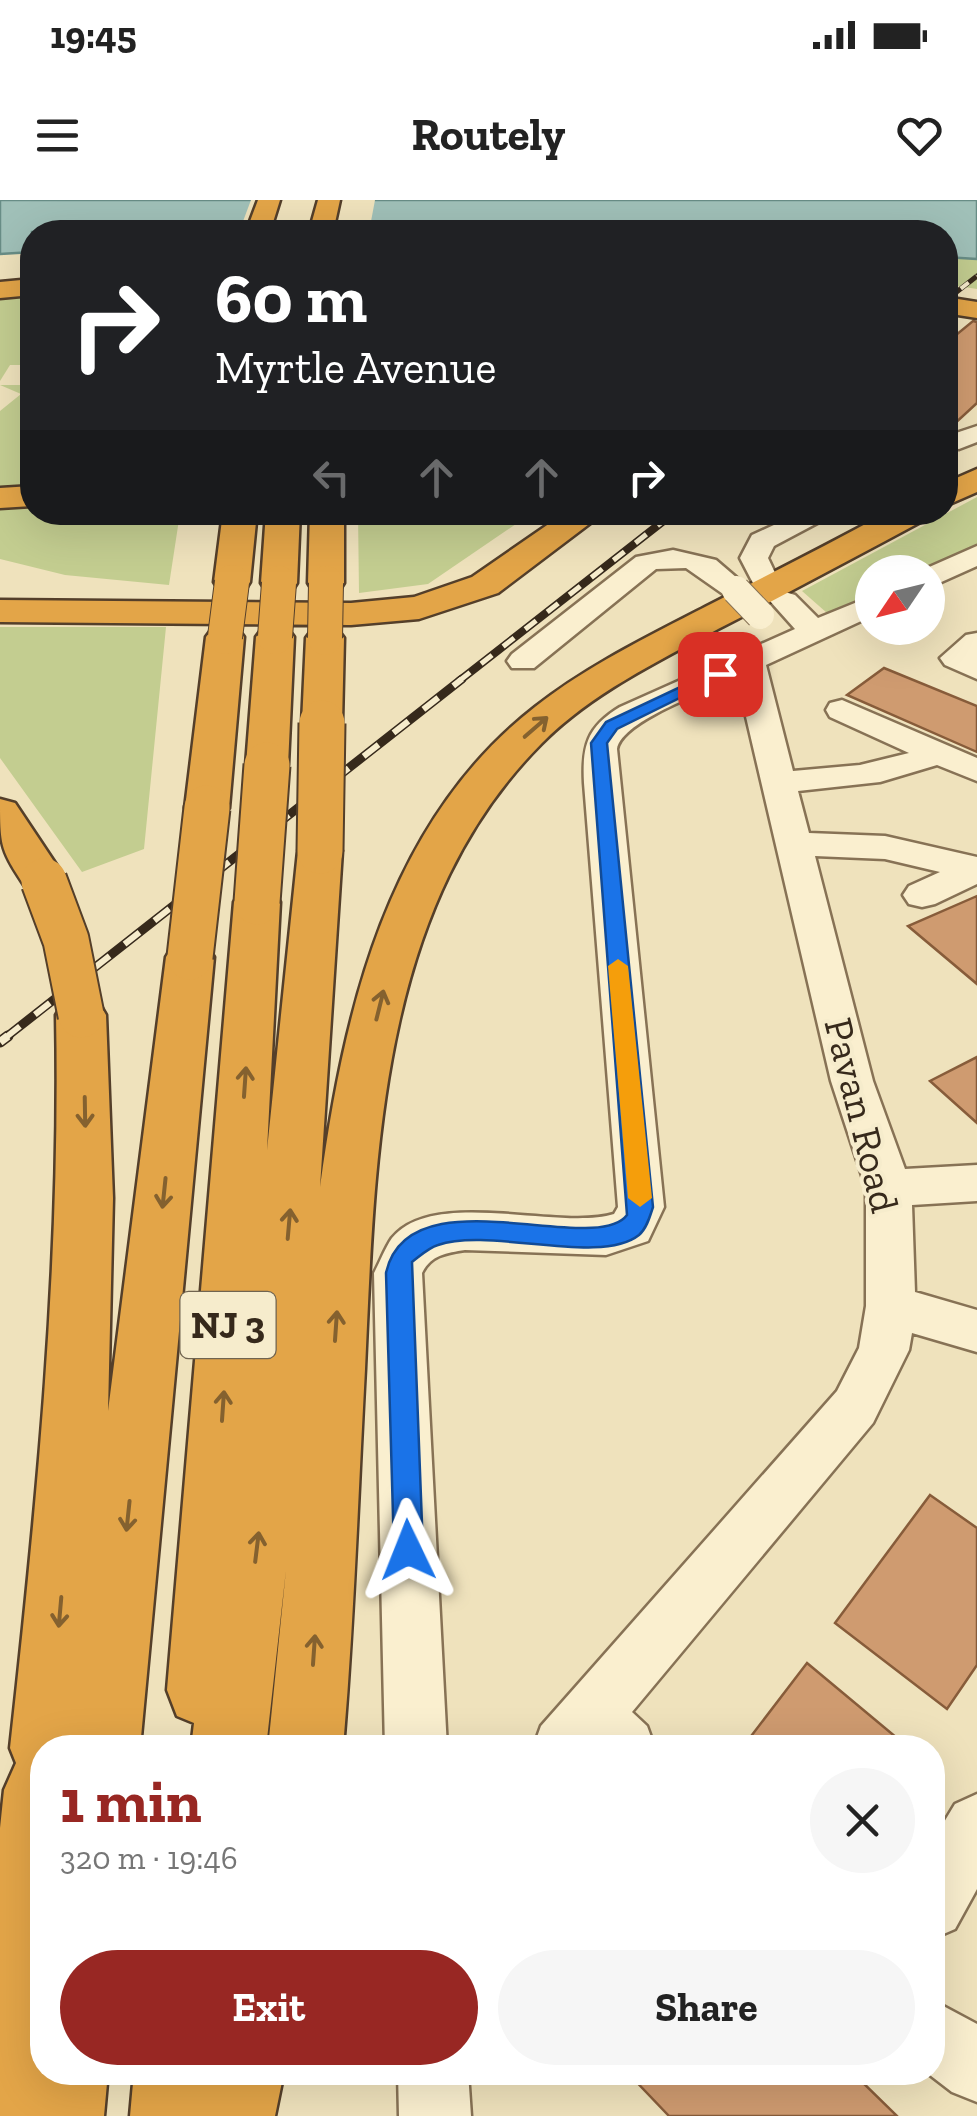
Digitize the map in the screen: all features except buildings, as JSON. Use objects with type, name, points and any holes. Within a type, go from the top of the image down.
[{"type":"highway","name":"NJ 3","points":[[103,1735],[207,808],[195,696],[211,637],[215,582],[235,525]]},
{"type":"highway","name":"NJ 3","points":[[200,1735],[282,525]]},
{"type":"highway","points":[[230,1735],[272,1419],[320,851],[328,525]]},
{"type":"highway","points":[[3,606],[119,601],[383,601],[423,594],[467,576],[540,525]]},
{"type":"highway","points":[[3,606],[351,614],[419,608],[485,585],[570,525]]},
{"type":"highway","points":[[306,1735],[352,1151],[376,1019],[424,872],[446,830],[481,782],[506,754],[563,704],[625,664],[889,525]]},
{"type":"highway","points":[[0,812],[44,881],[66,940],[81,1015],[85,1157],[77,1378],[48,1735]]},
{"type":"highway","points":[[24,2116],[30,1935]]},
{"type":"highway","points":[[60,2116],[64,2085]]},
{"type":"street","points":[[750,584],[762,540],[796,525]]},
{"type":"street","points":[[945,571],[977,556]]},
{"type":"street","points":[[522,662],[646,562],[670,558],[697,560],[750,584],[806,635]]},
{"type":"street","points":[[416,1735],[398,1273],[401,1258],[426,1238],[469,1230],[610,1237],[631,1228],[641,1207],[599,743],[612,725],[855,613]]},
{"type":"street","points":[[977,642],[956,658],[977,670]]},
{"type":"street","name":"Pavan Road","points":[[596,1735],[855,1407],[884,1350],[891,1306],[888,1188],[852,1080],[749,661]]},
{"type":"street","points":[[842,710],[977,771]]},
{"type":"street","points":[[778,782],[885,772],[938,753]]},
{"type":"street","points":[[794,844],[860,842],[918,851],[975,870]]},
{"type":"street","points":[[922,895],[975,870]]},
{"type":"street","points":[[888,1188],[977,1183]]},
{"type":"street","points":[[891,1306],[977,1330]]},
{"type":"street","points":[[945,1883],[977,1826]]},
{"type":"street","points":[[945,2044],[977,2068]]},
{"type":"street","points":[[433,2085],[435,2116]]},
{"type":"green space","points":[[958,258],[977,259],[977,289],[958,286]]},
{"type":"green space","points":[[20,295],[20,365],[10,365],[0,381],[0,297]]},
{"type":"green space","points":[[0,385],[20,385],[20,394]]},
{"type":"green space","points":[[20,395],[20,487],[0,486],[0,411]]},
{"type":"green space","points":[[977,497],[977,548],[945,562],[945,555],[869,555],[925,525],[958,525],[958,507]]},
{"type":"green space","points":[[20,505],[20,525],[178,525],[169,585],[65,575],[0,559],[0,506]]},
{"type":"green space","points":[[358,525],[514,525],[428,584],[359,593]]},
{"type":"green space","points":[[855,563],[855,601],[827,613],[802,591]]},
{"type":"green space","points":[[0,627],[166,627],[144,849],[82,872],[0,758]]},
{"type":"water","points":[[0,200],[977,200],[977,259],[958,258],[958,220],[20,220],[20,253],[0,254]]},
{"type":"pier","points":[[251,200],[375,200],[371,220],[244,220]]},
{"type":"railway","points":[[958,291],[977,276]]},
{"type":"railway","points":[[459,681],[658,525]]},
{"type":"railway","points":[[5,1038],[462,679]]},
{"type":"railway","points":[[0,1042],[8,1036]]},
{"type":"slow traffic","points":[[618,966],[640,1198]]},
{"type":"route","points":[[408,1550],[398,1273],[401,1258],[426,1238],[443,1234],[469,1230],[610,1237],[631,1228],[638,1218],[641,1207],[599,743],[612,725],[720,674]]}]
